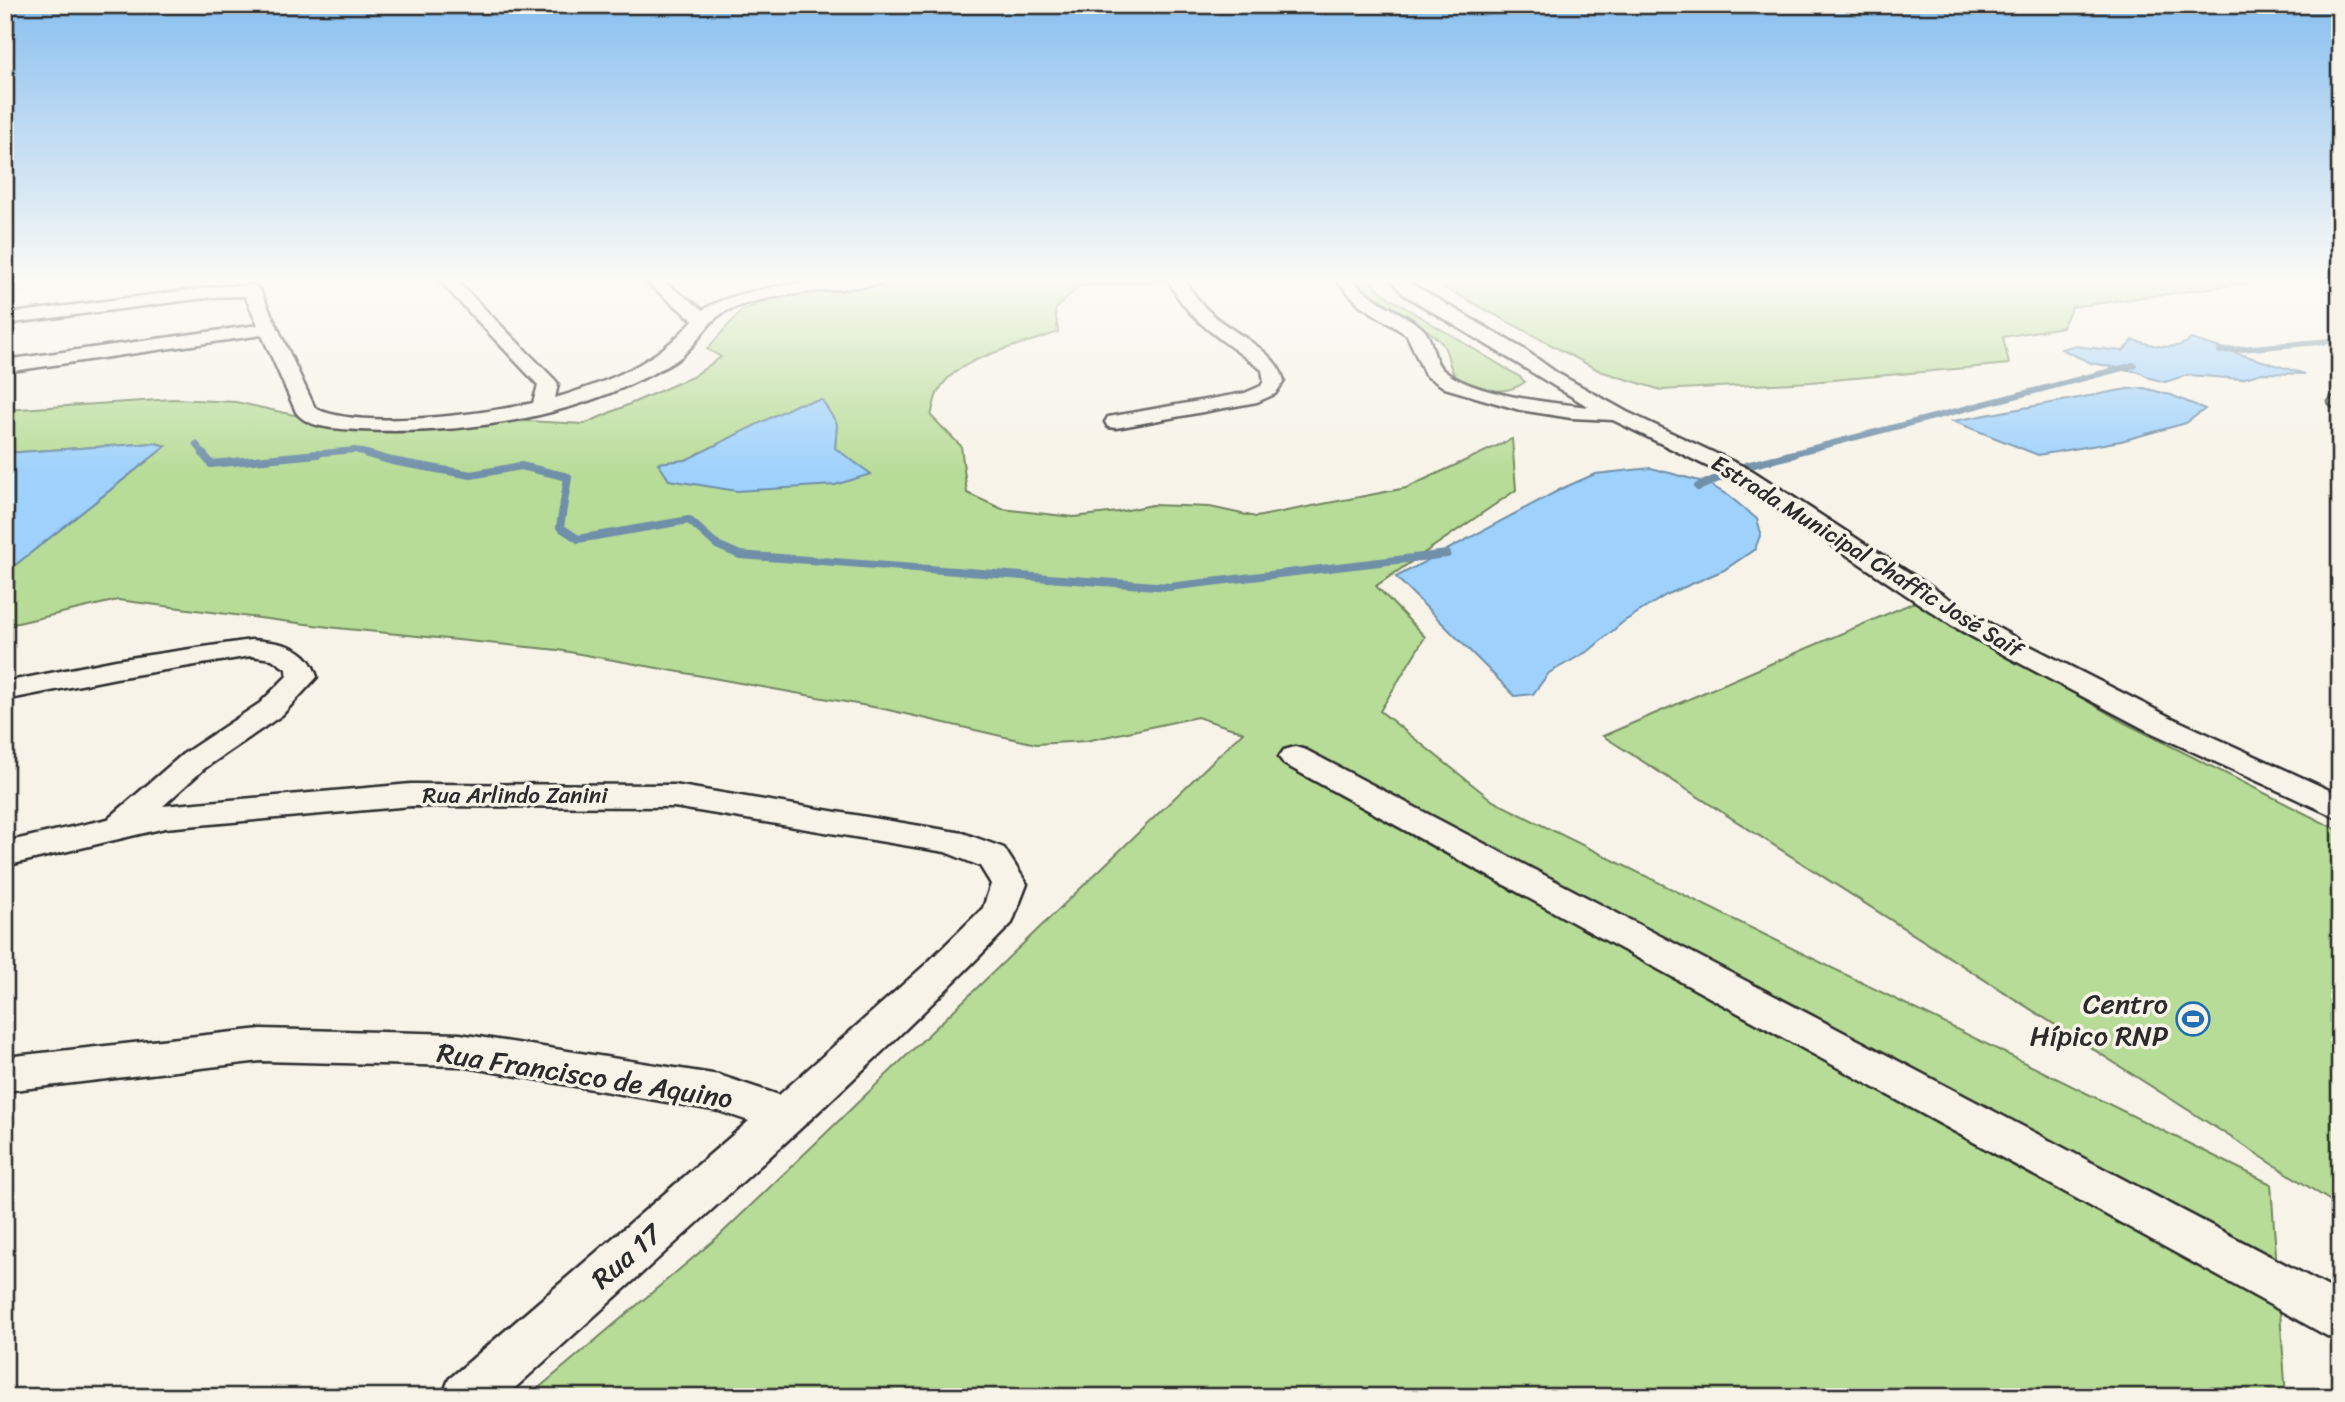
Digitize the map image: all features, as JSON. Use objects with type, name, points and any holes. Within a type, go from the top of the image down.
[{"type":"street","points":[[5,366],[165,343]]},
{"type":"street","points":[[275,343],[306,412],[314,417],[334,421],[407,424],[461,420],[543,406],[603,388],[651,367],[683,343]]},
{"type":"street","points":[[509,343],[548,384],[543,406]]},
{"type":"street","points":[[1116,422],[1250,398],[1268,390],[1274,382],[1271,368],[1239,343]]},
{"type":"street","points":[[1422,343],[1424,358],[1436,374],[1461,388],[1590,415],[1620,416]]},
{"type":"street","name":"Estrada Municipal Chaffic José Saif","points":[[1500,343],[1550,377],[1620,416],[1745,476],[1961,619],[2159,723],[2340,808]]},
{"type":"street","points":[[1479,392],[1516,391],[1550,377]]},
{"type":"street","points":[[5,691],[116,669],[251,648],[280,651],[299,665],[302,677],[271,709],[194,761],[118,827]]},
{"type":"street","points":[[1295,757],[2340,1319]]},
{"type":"street","name":"Rua Arlindo Zanini","points":[[5,854],[165,817],[411,795],[674,796],[951,841],[992,857],[1009,884]]},
{"type":"street","name":"Rua 17","points":[[467,1397],[786,1115],[939,974],[999,914],[1009,884]]},
{"type":"street","name":"Rua Francisco de Aquino","points":[[5,1074],[261,1045],[460,1049],[719,1093],[786,1115]]},
{"type":"green space","points":[[712,343],[1023,343],[990,354],[958,370],[937,394],[931,416],[961,446],[967,493],[1002,509],[1073,517],[1152,505],[1210,507],[1256,517],[1406,488],[1512,439],[1516,490],[1376,586],[1425,637],[1380,711],[1493,801],[2271,1184],[2286,1397],[528,1397],[719,1236],[1243,732],[1197,717],[1086,741],[1036,744],[884,709],[558,650],[337,628],[118,600],[5,626],[5,573],[166,446],[155,443],[5,453],[5,410],[173,399],[236,402],[348,427],[527,421],[584,424],[692,377],[721,357],[707,349]],"holes":[[[821,400],[837,424],[835,448],[658,463],[686,460],[798,404]]]},
{"type":"green space","points":[[1441,343],[1465,343],[1525,382],[1498,391],[1470,386],[1453,372]]},
{"type":"green space","points":[[1548,343],[2004,343],[2009,364],[1811,382],[1661,390],[1600,371]]},
{"type":"green space","name":"Centro Hípico RNP","points":[[1917,601],[2123,722],[2340,831],[2340,1207],[1603,736]]},
{"type":"water","points":[[2130,343],[2178,346],[2205,343],[2305,374],[2262,373],[2242,379],[2188,375],[2165,382],[2139,372],[2091,363],[2061,349],[2073,346],[2123,351]]},
{"type":"water","points":[[2144,388],[2171,395],[2205,409],[2186,423],[2121,441],[2038,455],[1953,421],[2127,389]]},
{"type":"water","points":[[822,400],[837,424],[835,448],[871,474],[835,485],[737,491],[669,480],[658,463],[686,460],[798,404]]},
{"type":"water","points":[[155,443],[166,446],[5,573],[5,453]]},
{"type":"water","points":[[1651,468],[1707,483],[1729,496],[1757,519],[1761,533],[1755,549],[1724,570],[1666,595],[1623,622],[1590,650],[1549,673],[1533,694],[1515,696],[1396,577],[1563,488],[1595,474]]},
{"type":"waterway","points":[[2220,351],[2303,343]]},
{"type":"waterway","points":[[1787,455],[2134,365]]},
{"type":"waterway","points":[[196,444],[205,455]]},
{"type":"waterway","points":[[300,455],[355,450],[373,455]]},
{"type":"waterway","points":[[203,454],[211,464],[318,454]]},
{"type":"waterway","points":[[367,454],[471,475],[521,466],[568,477],[560,527],[578,539],[689,520],[717,545],[740,555],[1169,587],[1447,554]]},
{"type":"waterway","points":[[1746,466],[1794,454]]},
{"type":"waterway","points":[[1698,487],[1723,476]]},
{"type":"place","name":"Centro Hípico RNP","points":[[2193,1019]]}]
